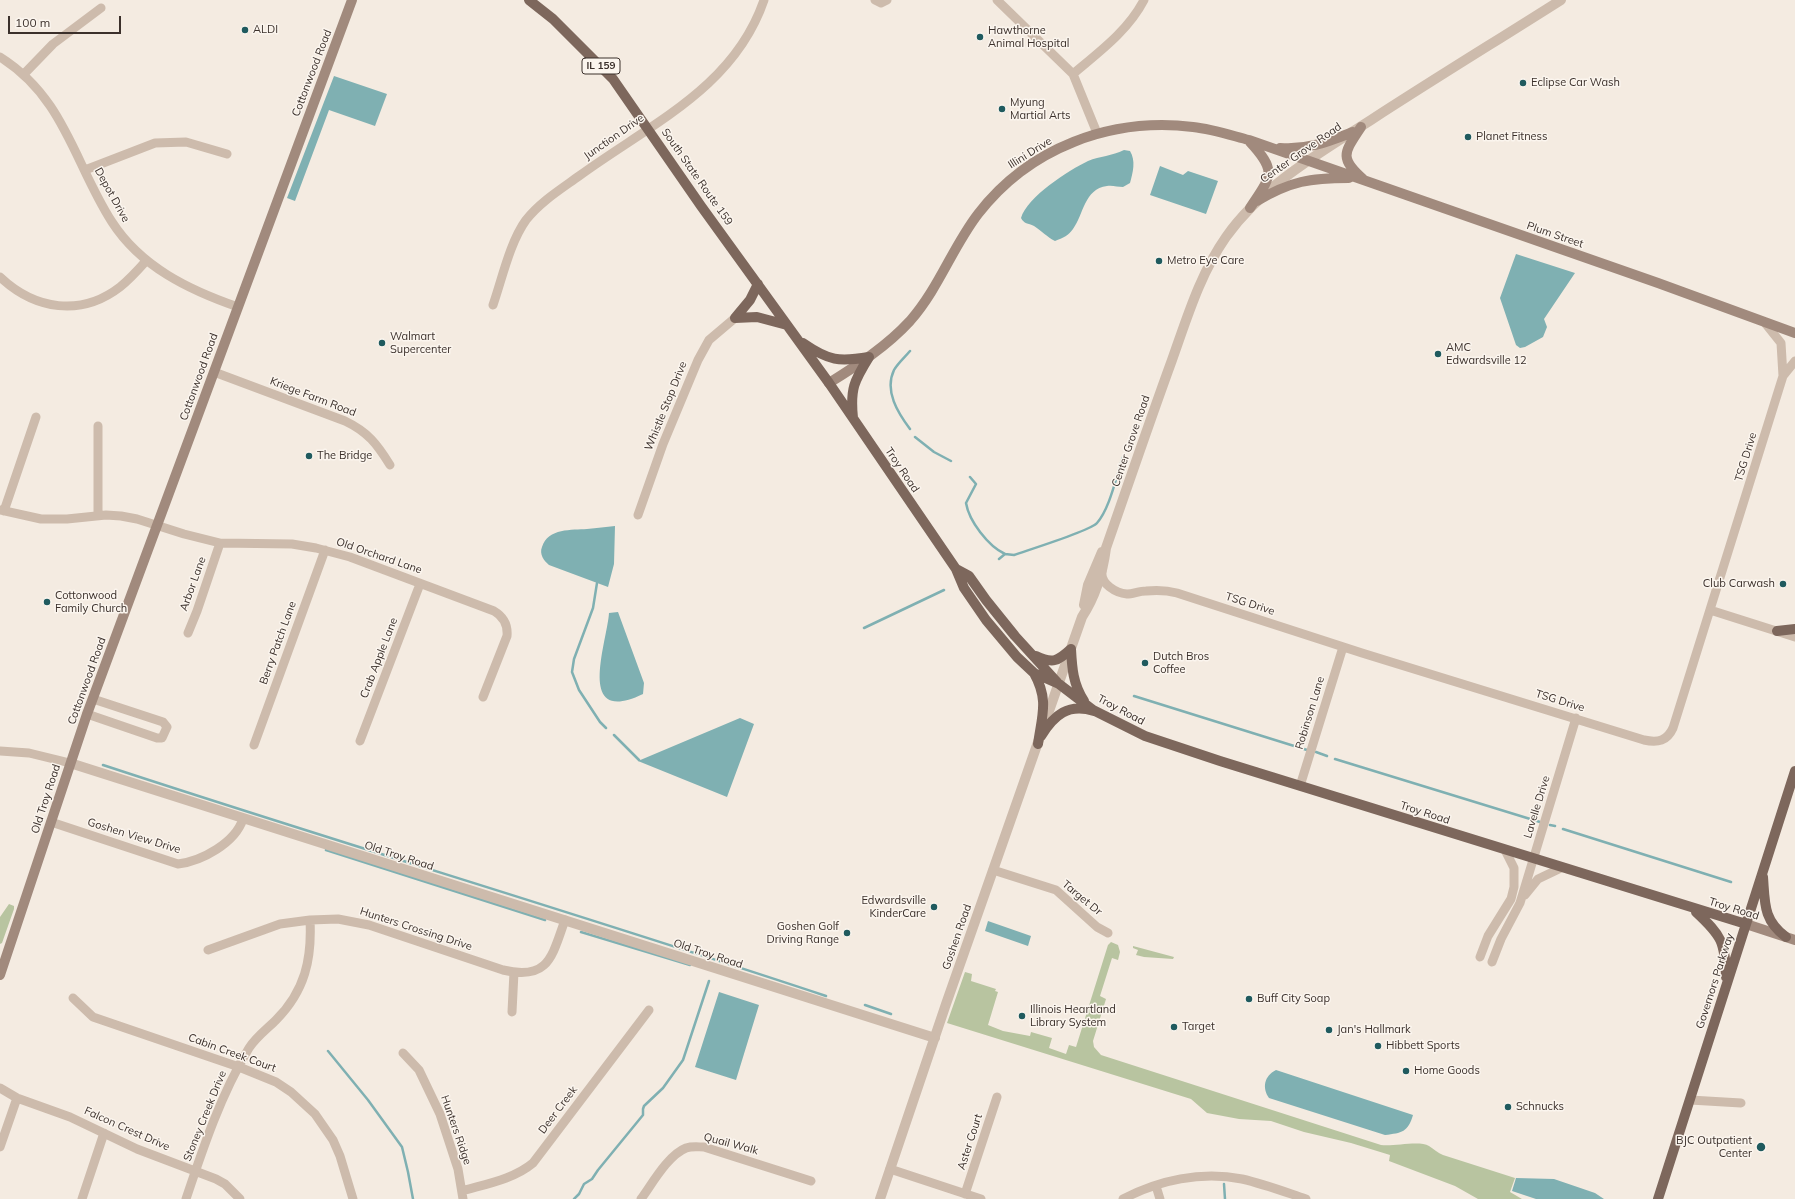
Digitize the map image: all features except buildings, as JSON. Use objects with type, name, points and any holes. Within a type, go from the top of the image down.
[{"type":"main road","name":"Cottonwood Road","points":[[70,763],[157,524],[352,0]]},
{"type":"main road","name":"South State Route 159","points":[[529,0],[553,19],[613,79],[701,206],[828,384]]},
{"type":"main road","name":"Illini Drive","points":[[828,384],[869,357],[897,334],[922,305],[940,280],[961,238],[996,193],[1018,173],[1056,149],[1097,133],[1126,128],[1156,125],[1192,126],[1249,140],[1308,161]]},
{"type":"main road","points":[[1249,140],[1270,146],[1298,149],[1325,143],[1357,129]]},
{"type":"main road","points":[[1357,129],[1349,145],[1346,158],[1348,164],[1362,180]]},
{"type":"main road","points":[[1249,140],[1264,157],[1269,169],[1266,183],[1254,204]]},
{"type":"main road","name":"Plum Street","points":[[1308,161],[1658,283],[1795,333]]},
{"type":"main road","points":[[1254,204],[1283,187],[1314,178],[1362,180]]},
{"type":"main road","name":"Whistle Stop Drive","points":[[735,318],[750,300],[758,284]]},
{"type":"main road","points":[[735,318],[757,317],[787,325]]},
{"type":"main road","points":[[798,340],[813,350],[834,360],[869,357]]},
{"type":"main road","points":[[854,420],[852,393],[854,385],[869,357]]},
{"type":"main road","name":"Troy Road","points":[[828,384],[956,569],[964,588],[986,620],[1017,657],[1034,673],[1059,684]]},
{"type":"main road","name":"Troy Road","points":[[956,569],[969,576],[986,600],[1059,684],[1098,713],[1145,736],[1534,860],[1791,938]]},
{"type":"main road","points":[[1777,631],[1795,629]]},
{"type":"main road","points":[[1031,653],[1047,661],[1052,661],[1061,658],[1071,649]]},
{"type":"main road","points":[[1071,649],[1073,676],[1076,686],[1088,706]]},
{"type":"main road","points":[[1034,673],[1042,689],[1044,699],[1039,741]]},
{"type":"main road","points":[[1039,741],[1047,726],[1060,713],[1076,709],[1090,710],[1098,713]]},
{"type":"main road","name":"Old Troy Road","points":[[0,975],[70,763]]},
{"type":"main road","name":"Governors Parkway","points":[[1660,1198],[1795,770]]},
{"type":"main road","points":[[1762,872],[1768,916],[1778,931],[1791,938]]},
{"type":"main road","points":[[1693,909],[1714,929],[1722,942],[1726,986]]},
{"type":"street","name":"Junction Drive","points":[[493,305],[514,244],[525,221],[536,209],[606,156],[703,88],[728,65],[751,32],[764,0]]},
{"type":"street","points":[[875,0],[881,3],[888,0]]},
{"type":"street","points":[[998,0],[1073,74],[1097,133]]},
{"type":"street","points":[[1073,74],[1114,39],[1131,20],[1144,0]]},
{"type":"street","name":"Center Grove Road","points":[[1082,617],[1089,605],[1104,561],[1106,548],[1202,279],[1225,238],[1254,204],[1284,178],[1308,161],[1561,0]]},
{"type":"street","points":[[24,74],[53,44],[101,8]]},
{"type":"street","name":"Depot Drive","points":[[0,57],[24,74],[50,103],[66,130],[112,223],[134,249],[146,260],[171,278],[190,289],[238,307]]},
{"type":"street","points":[[85,170],[156,143],[186,142],[227,154]]},
{"type":"street","points":[[0,277],[16,291],[30,298],[51,304],[74,306],[89,303],[108,295],[131,277],[146,260]]},
{"type":"street","name":"Whistle Stop Drive","points":[[638,516],[664,444],[698,360],[709,340],[735,318]]},
{"type":"street","name":"TSG Drive","points":[[1104,561],[1101,576],[1104,583],[1122,593],[1129,594],[1145,591],[1165,590],[1343,647],[1650,741],[1664,740],[1673,728],[1783,376],[1781,343],[1765,323]]},
{"type":"street","name":"TSG Drive","points":[[1783,376],[1795,362]]},
{"type":"street","name":"Kriege Farm Road","points":[[214,372],[345,421],[359,428],[371,437],[390,464]]},
{"type":"street","points":[[2,511],[36,417]]},
{"type":"street","points":[[98,426],[98,515]]},
{"type":"street","name":"Old Orchard Lane","points":[[2,511],[41,519],[67,519],[98,515],[121,516],[157,524],[184,534],[220,543],[292,544],[325,550],[494,611],[504,620],[507,626],[507,636],[483,697]]},
{"type":"street","name":"Arbor Lane","points":[[188,633],[220,543]]},
{"type":"street","name":"Center Grove Road","points":[[1059,684],[1082,617],[1085,597],[1096,565],[1100,554],[1106,548]]},
{"type":"street","name":"Berry Patch Lane","points":[[254,745],[325,550]]},
{"type":"street","name":"Crab Apple Lane","points":[[360,741],[420,584]]},
{"type":"street","points":[[1710,610],[1795,637]]},
{"type":"street","name":"Robinson Lane","points":[[1300,786],[1343,647]]},
{"type":"street","name":"Goshen Road","points":[[880,1199],[1059,684]]},
{"type":"street","points":[[87,714],[157,738],[162,738],[166,732],[167,727],[163,722],[93,699]]},
{"type":"street","name":"Lavelle Drive","points":[[1520,903],[1576,718]]},
{"type":"street","points":[[0,751],[29,753],[70,763]]},
{"type":"street","name":"Old Troy Road","points":[[70,763],[935,1038]]},
{"type":"street","name":"Goshen View Drive","points":[[51,822],[178,864],[198,859],[222,845],[232,837],[240,827],[243,819]]},
{"type":"street","points":[[1480,957],[1488,936],[1510,899],[1514,887],[1514,868],[1505,850]]},
{"type":"street","name":"Lavelle Drive","points":[[1492,962],[1501,939],[1520,903],[1538,879],[1561,868]]},
{"type":"street","name":"Target Dr","points":[[994,870],[1056,890],[1098,927],[1108,933]]},
{"type":"street","name":"Hunters Crossing Drive","points":[[208,950],[270,927],[294,921],[338,919],[369,925],[514,972],[534,972],[552,956],[565,920]]},
{"type":"street","name":"Stoney Creek Drive","points":[[186,1199],[214,1121],[239,1066],[256,1039],[287,1008],[302,982],[309,955],[310,920]]},
{"type":"street","points":[[512,1012],[514,972]]},
{"type":"street","name":"Cabin Creek Court","points":[[73,998],[93,1017],[239,1066],[276,1082],[291,1092],[315,1114],[333,1140],[340,1156],[352,1199]]},
{"type":"street","name":"Deer Creek","points":[[462,1195],[506,1178],[526,1168],[533,1162],[649,1010]]},
{"type":"street","name":"Hunters Ridge","points":[[403,1053],[418,1070],[440,1114],[458,1169],[462,1195]]},
{"type":"street","name":"Falcon Crest Drive","points":[[0,1088],[17,1098],[70,1117],[137,1149],[225,1184],[240,1199]]},
{"type":"street","name":"Aster Court","points":[[965,1194],[997,1097]]},
{"type":"street","points":[[0,1147],[17,1098]]},
{"type":"street","points":[[1690,1100],[1741,1104]]},
{"type":"street","points":[[82,1199],[104,1133]]},
{"type":"street","name":"Quail Walk","points":[[641,1199],[673,1157],[687,1148],[696,1147],[712,1150],[811,1181]]},
{"type":"street","points":[[890,1169],[981,1199]]},
{"type":"street","points":[[1123,1199],[1156,1186],[1189,1178],[1224,1177],[1250,1181],[1306,1199]]},
{"type":"street","points":[[1156,1186],[1160,1199]]},
{"type":"green space","points":[[9,904],[14,906],[14,909],[2,943],[0,944],[0,917]]},
{"type":"green space","points":[[1111,942],[1118,945],[1120,952],[1118,960],[1112,958],[1100,996],[1106,999],[1093,1041],[1094,1047],[1101,1055],[1381,1145],[1425,1144],[1443,1155],[1515,1178],[1510,1192],[1522,1199],[1478,1199],[1455,1186],[1389,1161],[1390,1155],[1351,1143],[1304,1132],[1271,1121],[1239,1119],[1207,1113],[1191,1099],[947,1023],[965,972],[972,974],[971,981],[996,989],[995,991],[998,992],[988,1025],[1003,1031],[1030,1036],[1031,1032],[1052,1038],[1049,1048],[1066,1054],[1069,1045],[1076,1047],[1108,945]]},
{"type":"green space","points":[[1133,946],[1174,957],[1173,959],[1136,955],[1138,950],[1133,948]]},
{"type":"water","points":[[334,76],[387,94],[375,126],[329,110],[295,201],[287,198]]},
{"type":"water","points":[[1124,150],[1130,151],[1133,159],[1133,171],[1130,183],[1123,187],[1107,186],[1099,188],[1094,192],[1089,197],[1077,223],[1066,236],[1055,241],[1034,226],[1022,220],[1021,218],[1025,210],[1031,202],[1060,177],[1088,161]]},
{"type":"water","points":[[1160,166],[1183,175],[1188,171],[1218,181],[1206,214],[1150,195]]},
{"type":"water","points":[[1516,254],[1575,273],[1544,319],[1547,327],[1543,337],[1525,347],[1520,348],[1516,345],[1500,298]]},
{"type":"water","points":[[615,526],[614,564],[608,587],[549,565],[542,557],[541,550],[545,541],[549,536],[555,533],[568,530]]},
{"type":"water","points":[[618,612],[644,683],[643,694],[622,701],[609,699],[602,691],[600,677],[601,661],[609,613]]},
{"type":"water","points":[[740,718],[754,724],[727,797],[638,761]]},
{"type":"water","points":[[988,921],[1031,936],[1028,946],[985,931]]},
{"type":"water","points":[[719,992],[759,1005],[736,1080],[695,1067]]},
{"type":"water","points":[[1276,1070],[1413,1115],[1411,1121],[1404,1131],[1385,1135],[1269,1098],[1265,1090],[1265,1082]]},
{"type":"water","points":[[1516,1178],[1554,1179],[1595,1193],[1604,1199],[1536,1199],[1512,1191]]},
{"type":"waterway","points":[[910,351],[894,370],[891,378],[891,386],[897,409],[910,429]]},
{"type":"waterway","points":[[915,437],[934,452],[951,461]]},
{"type":"waterway","points":[[999,559],[1005,554],[1014,555],[1083,531],[1097,523],[1106,509],[1123,457]]},
{"type":"waterway","points":[[970,477],[976,484],[966,503],[971,517],[975,525],[986,539],[1005,554]]},
{"type":"waterway","points":[[597,583],[593,608],[574,659],[572,672],[579,690],[600,722],[606,728]]},
{"type":"waterway","points":[[864,628],[944,590]]},
{"type":"waterway","points":[[1134,696],[1307,750]]},
{"type":"waterway","points":[[614,735],[639,760]]},
{"type":"waterway","points":[[1316,752],[1327,756]]},
{"type":"waterway","points":[[1335,759],[1540,822]]},
{"type":"waterway","points":[[103,765],[646,937],[826,996]]},
{"type":"waterway","points":[[1550,825],[1555,826]]},
{"type":"waterway","points":[[1563,829],[1731,882]]},
{"type":"waterway","points":[[326,850],[545,920]]},
{"type":"waterway","points":[[581,932],[690,965]]},
{"type":"waterway","points":[[574,1199],[579,1194],[584,1184],[592,1179],[643,1115],[644,1106],[663,1088],[683,1060],[709,981]]},
{"type":"waterway","points":[[865,1005],[891,1014]]},
{"type":"waterway","points":[[328,1051],[368,1100],[402,1147],[413,1199]]},
{"type":"waterway","points":[[1224,1184],[1225,1199]]},
{"type":"place","name":"ALDI","points":[[245,30]]},
{"type":"place","name":"Hawthorne Animal Hospital","points":[[980,37]]},
{"type":"place","name":"Eclipse Car Wash","points":[[1523,83]]},
{"type":"place","name":"Myung Martial Arts","points":[[1002,109]]},
{"type":"place","name":"Planet Fitness","points":[[1468,137]]},
{"type":"place","name":"Metro Eye Care","points":[[1159,261]]},
{"type":"place","name":"Walmart Supercenter","points":[[382,343]]},
{"type":"place","name":"AMC Edwardsville 12","points":[[1438,354]]},
{"type":"place","name":"The Bridge","points":[[309,456]]},
{"type":"place","name":"Club Carwash","points":[[1783,584]]},
{"type":"place","name":"Cottonwood Family Church","points":[[47,602]]},
{"type":"place","name":"Dutch Bros Coffee","points":[[1145,663]]},
{"type":"place","name":"Edwardsville KinderCare","points":[[934,907]]},
{"type":"place","name":"Goshen Golf Driving Range","points":[[847,933]]},
{"type":"place","name":"Buff City Soap","points":[[1249,999]]},
{"type":"place","name":"Illinois Heartland Library System","points":[[1022,1016]]},
{"type":"place","name":"Target","points":[[1174,1027]]},
{"type":"place","name":"Jan's Hallmark","points":[[1329,1030]]},
{"type":"place","name":"Hibbett Sports","points":[[1378,1046]]},
{"type":"place","name":"Home Goods","points":[[1406,1071]]},
{"type":"place","name":"Schnucks","points":[[1508,1107]]},
{"type":"place","name":"BJC Outpatient Center","points":[[1761,1147]]}]
